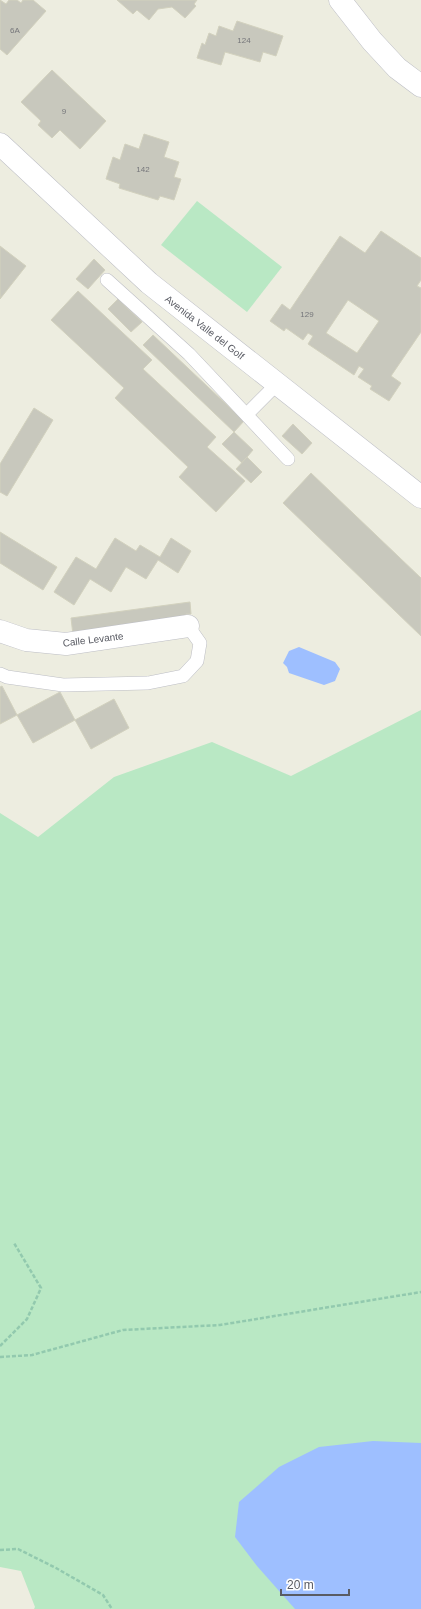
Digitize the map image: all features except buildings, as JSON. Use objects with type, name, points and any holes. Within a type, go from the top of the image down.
[{"type":"street","points":[[340,0],[372,41],[397,68],[421,86]]},
{"type":"street","name":"Avenida Valle del Golf","points":[[0,144],[149,283],[421,497]]},
{"type":"street","name":"Calle Levante","points":[[0,631],[26,640],[66,644],[188,626]]},
{"type":"lane","points":[[106,280],[189,354],[288,459]]},
{"type":"lane","points":[[247,414],[277,384]]},
{"type":"lane","points":[[0,674],[7,677],[63,685],[148,683],[183,676],[197,662],[200,643],[188,626]]},
{"type":"path","points":[[0,1346],[27,1319],[41,1288],[14,1243]]},
{"type":"path","points":[[0,1357],[32,1354],[123,1330],[220,1325],[421,1292]]},
{"type":"path","points":[[0,1550],[18,1549],[56,1568],[103,1595],[112,1609]]},
{"type":"green space","points":[[197,201],[282,267],[247,312],[161,245]]},
{"type":"green space","points":[[421,710],[421,1609],[34,1609],[35,1607],[21,1571],[0,1567],[0,813],[38,837],[114,777],[212,742],[291,776]]},
{"type":"water","points":[[299,647],[335,662],[340,669],[335,681],[324,685],[289,673],[287,667],[283,663],[289,651]]},
{"type":"water","points":[[373,1441],[421,1443],[421,1609],[295,1609],[257,1566],[235,1537],[239,1502],[279,1467],[319,1447]]}]
